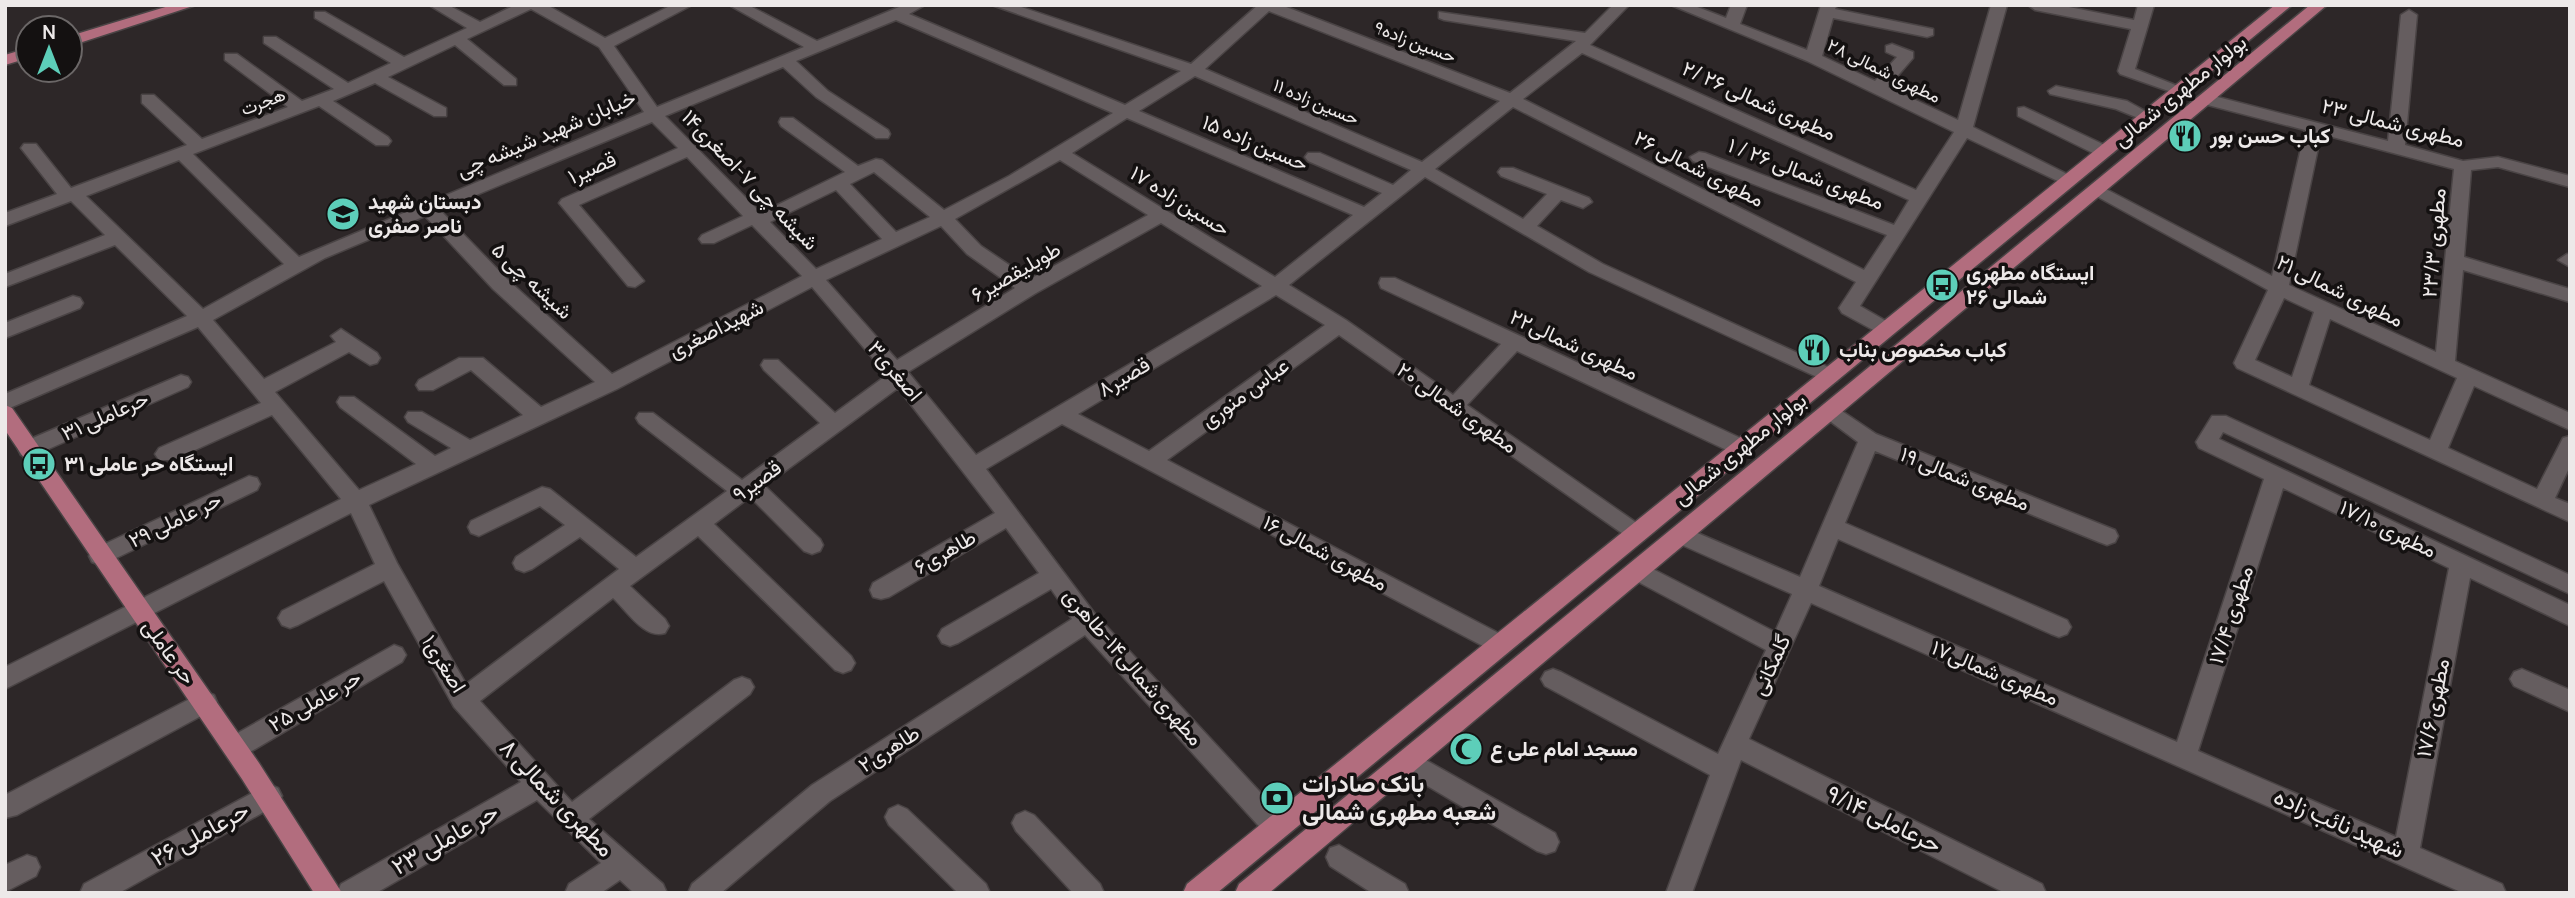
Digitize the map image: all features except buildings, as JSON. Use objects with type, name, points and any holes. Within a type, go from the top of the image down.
[{"type":"main road","points":[[84,24],[148,5]]},
{"type":"main road","points":[[84,37],[189,5]]},
{"type":"main road","name":"بولوار مطهری شمالی","points":[[1196,893],[2285,5]]},
{"type":"main road","name":"بولوار مطهری شمالی","points":[[1248,893],[2320,5]]},
{"type":"main road","points":[[2260,25],[2284,35]]},
{"type":"main road","name":"حر عاملی","points":[[5,414],[100,556],[236,747],[329,893]]},
{"type":"main road","points":[[1444,690],[1469,710]]},
{"type":"street","points":[[436,5],[480,28]]},
{"type":"street","name":"هجرت","points":[[5,220],[347,90],[528,5]]},
{"type":"street","points":[[535,5],[605,44],[685,5]]},
{"type":"street","points":[[736,5],[817,47]]},
{"type":"street","name":"خیابان شهید شیشه چی","points":[[5,403],[201,318],[318,254],[918,5]]},
{"type":"street","name":"حسین زاده ۱۱","points":[[999,5],[1194,70],[1423,169],[1595,268],[1830,376]]},
{"type":"street","name":"شهیداصغری","points":[[5,679],[356,501],[610,384],[814,278],[943,218],[1062,154],[1194,70],[1266,5]]},
{"type":"street","name":"حسین زاده۹","points":[[1266,5],[1510,99]]},
{"type":"street","name":"قصیر۸","points":[[973,467],[1274,287],[1584,42],[1622,5]]},
{"type":"street","name":"مطهری شمالی ۲۸","points":[[1678,5],[1813,58],[2070,180]]},
{"type":"street","points":[[1731,26],[1739,5]]},
{"type":"street","points":[[1886,330],[1849,308],[1963,131],[1999,5]]},
{"type":"street","points":[[2035,5],[2138,26]]},
{"type":"street","points":[[2146,5],[2126,71],[2180,90]]},
{"type":"street","points":[[1813,58],[1828,8],[1927,32]]},
{"type":"street","points":[[320,15],[403,63]]},
{"type":"street","name":"حسین زاده ۱۵","points":[[896,15],[1366,214]]},
{"type":"street","name":"مطهری شمالی ۲۶ /۲","points":[[1444,15],[1584,42],[1920,198]]},
{"type":"street","points":[[2396,148],[2409,15]]},
{"type":"street","points":[[457,39],[510,82]]},
{"type":"street","points":[[270,40],[347,90]]},
{"type":"street","name":"شیشه چی ۷-اصغری۱۴","points":[[605,44],[654,114],[814,278]]},
{"type":"street","points":[[1877,89],[1907,55],[1892,49]]},
{"type":"street","points":[[231,57],[300,108]]},
{"type":"street","points":[[785,60],[822,94],[882,134]]},
{"type":"street","points":[[376,76],[440,112]]},
{"type":"street","points":[[2056,91],[2121,105],[2147,117]]},
{"type":"street","points":[[148,99],[237,207],[298,267]]},
{"type":"street","name":"مطهری شمالی ۲۶","points":[[1510,99],[1867,280]]},
{"type":"street","name":"مطهری شمالی ۲۳","points":[[2206,99],[2463,166],[2498,162],[2570,182]]},
{"type":"street","points":[[321,100],[382,141]]},
{"type":"street","points":[[2024,112],[2105,152]]},
{"type":"street","points":[[787,122],[857,173]]},
{"type":"street","points":[[2314,127],[2279,288],[2244,363],[2570,514]]},
{"type":"street","name":"اصغری۱","points":[[30,148],[71,195],[201,318],[356,501],[388,568],[463,700],[614,585]]},
{"type":"street","name":"قصیر۱","points":[[635,281],[568,203],[690,149]]},
{"type":"street","name":"حسین زاده ۱۷","points":[[1062,154],[1274,287]]},
{"type":"street","points":[[1314,157],[1394,192]]},
{"type":"street","name":"مطهری شمالی ۲۶ / ۱","points":[[1699,157],[1898,233]]},
{"type":"street","points":[[708,240],[876,164],[943,218],[974,250],[1029,288]]},
{"type":"street","name":"مطهری ۲۳/۳","points":[[2445,365],[2463,166]]},
{"type":"street","points":[[1507,172],[1583,202]]},
{"type":"street","points":[[838,183],[894,241]]},
{"type":"street","name":"مطهری شمالی ۲۱","points":[[2096,191],[2279,288],[2570,422]]},
{"type":"street","points":[[1525,228],[1558,192]]},
{"type":"street","name":"شیشه چی ۵","points":[[427,208],[500,284],[610,384]]},
{"type":"street","name":"طویلیقصیر۶","points":[[898,374],[1029,288],[1162,215]]},
{"type":"street","points":[[5,281],[118,237]]},
{"type":"street","points":[[2455,261],[2570,296]]},
{"type":"street","name":"اصغری۳","points":[[814,278],[898,374],[973,467]]},
{"type":"street","name":"مطهری شمالی۲۲","points":[[1388,283],[1742,448]]},
{"type":"street","name":"مطهری شمالی ۲۰","points":[[1274,287],[1339,326],[1636,534]]},
{"type":"street","points":[[5,331],[73,303]]},
{"type":"street","points":[[2298,389],[2324,309]]},
{"type":"street","name":"عباس منوری","points":[[1150,461],[1339,326]]},
{"type":"street","points":[[166,454],[269,397],[346,339],[370,358]]},
{"type":"street","points":[[1454,406],[1514,342]]},
{"type":"street","points":[[426,385],[466,363],[476,363],[539,417]]},
{"type":"street","points":[[771,365],[834,424]]},
{"type":"street","name":"قصیر۹","points":[[614,585],[898,374]]},
{"type":"street","points":[[2435,453],[2468,376]]},
{"type":"street","name":"حرعاملی ۳۱","points":[[28,449],[181,382]]},
{"type":"street","points":[[347,402],[434,466]]},
{"type":"street","name":"مطهری شمالی ۱۹","points":[[1830,411],[1869,440],[2106,536]]},
{"type":"street","name":"مطهری شمالی ۱۶","points":[[1061,414],[1500,645]]},
{"type":"street","points":[[415,417],[469,449]]},
{"type":"street","points":[[646,418],[747,488],[812,545]]},
{"type":"street","name":"مطهری ۱۷/۱۰","points":[[2570,585],[2219,421],[2206,442],[2570,616]]},
{"type":"street","name":"گلمکانی","points":[[1679,893],[1734,744],[1805,592],[1869,440]]},
{"type":"street","points":[[2542,502],[2570,444]]},
{"type":"street","name":"مطهری شمالی۱۴-طاهری","points":[[973,467],[1087,621],[1276,827]]},
{"type":"street","name":"مطهری ۱۷/۴","points":[[2185,754],[2276,476]]},
{"type":"street","name":"حر عاملی ۲۹","points":[[100,556],[249,484]]},
{"type":"street","points":[[479,527],[542,495],[636,569]]},
{"type":"street","name":"طاهری۶","points":[[881,590],[1009,515]]},
{"type":"street","points":[[699,523],[843,663]]},
{"type":"street","points":[[524,563],[582,525]]},
{"type":"street","points":[[1831,526],[2059,627]]},
{"type":"street","name":"مطهری شمالی۱۷","points":[[1681,535],[1805,592],[2185,754]]},
{"type":"street","name":"مطهری ۱۷/۶","points":[[2406,853],[2461,564]]},
{"type":"street","points":[[290,618],[388,568]]},
{"type":"street","points":[[1637,571],[1779,645]]},
{"type":"street","points":[[950,636],[1054,576]]},
{"type":"street","points":[[614,585],[657,626]]},
{"type":"street","name":"طاهری۲","points":[[701,893],[821,793],[1087,621]]},
{"type":"street","name":"حر عاملی ۲۵","points":[[236,747],[394,656]]},
{"type":"street","points":[[1553,679],[1724,770]]},
{"type":"street","points":[[2522,679],[2570,702]]},
{"type":"street","points":[[570,818],[742,687]]},
{"type":"street","name":"مطهری شمالی ۸","points":[[463,700],[570,818],[654,893]]},
{"type":"street","points":[[8,807],[205,702]]},
{"type":"street","name":"حرعاملی ۹/۱۴","points":[[1734,744],[2033,893]]},
{"type":"street","name":"شهید نائب زاده","points":[[2185,754],[2493,893]]},
{"type":"street","points":[[1408,761],[1546,842]]},
{"type":"street","name":"حر عاملی ۲۳","points":[[350,893],[540,785]]},
{"type":"street","name":"حرعاملی ۲۶","points":[[93,893],[269,796]]},
{"type":"street","points":[[898,817],[976,893]]},
{"type":"street","points":[[1025,823],[1091,893]]},
{"type":"street","points":[[1339,857],[1396,893]]},
{"type":"street","points":[[578,893],[622,864]]},
{"type":"place","name":"كباب حسن بور","points":[[2185,136]]},
{"type":"place","name":"دبستان شهید ناصر صفری","points":[[343,214]]},
{"type":"place","name":"ایستگاه مطهری شمالی ۲۶","points":[[1942,285]]},
{"type":"place","name":"كباب مخصوص بناب","points":[[1814,350]]},
{"type":"place","name":"ایستگاه حر عاملی ۳۱","points":[[39,464]]},
{"type":"place","name":"مسجد امام علی ع","points":[[1466,749]]},
{"type":"place","name":"بانک صادرات شعبه مطهری شمالی","points":[[1277,798]]}]
